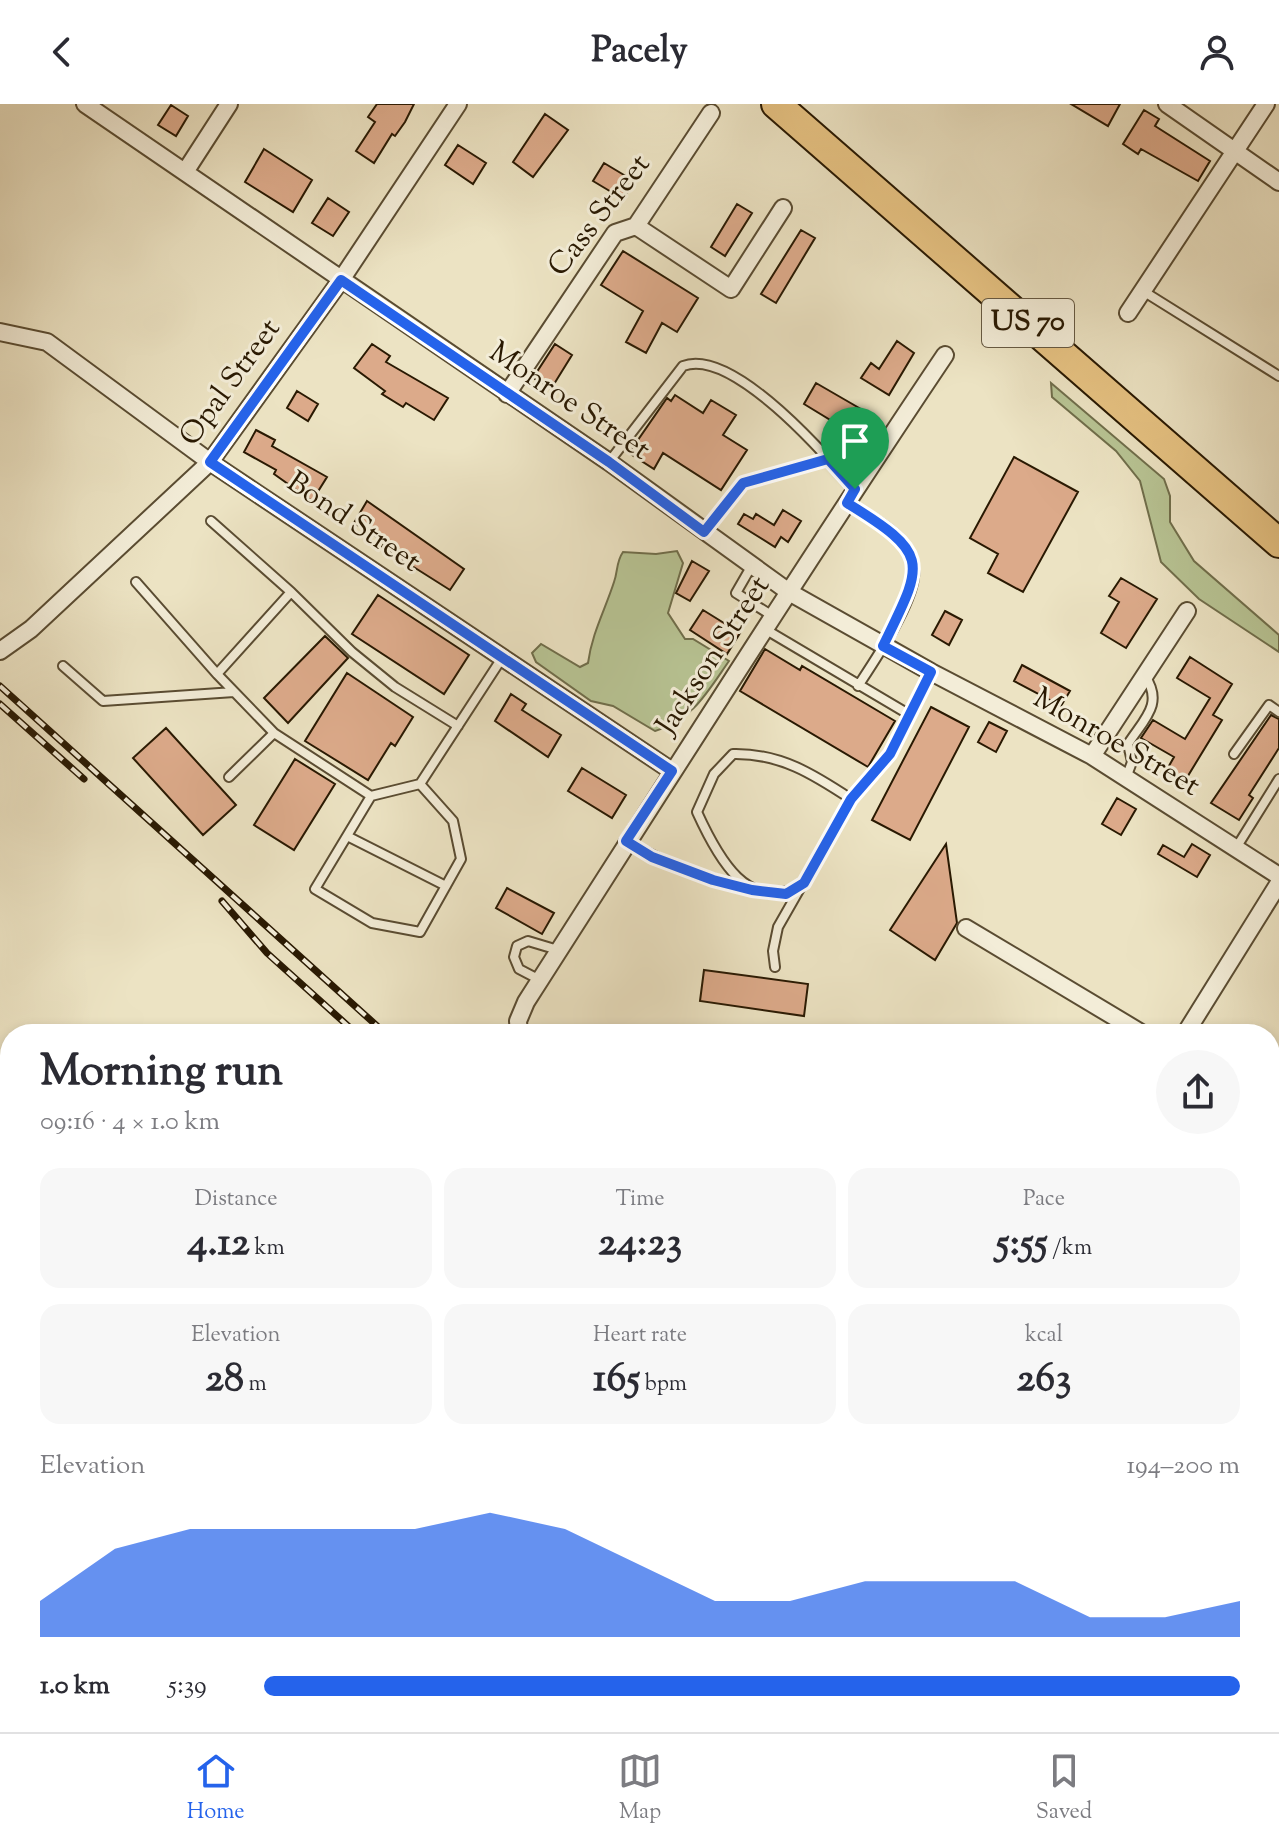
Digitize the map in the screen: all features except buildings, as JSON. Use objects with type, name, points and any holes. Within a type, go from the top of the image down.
[{"type":"highway","name":"US 70","points":[[776,104],[1279,543]]},
{"type":"street","name":"Monroe Street","points":[[85,104],[609,462],[789,592],[931,672],[1092,756],[1279,876]]},
{"type":"street","points":[[185,172],[229,104]]},
{"type":"street","name":"Opal Street","points":[[0,651],[31,629],[210,462],[341,280],[458,104]]},
{"type":"street","points":[[1167,104],[1279,182]]},
{"type":"street","points":[[1128,313],[1266,104]]},
{"type":"street","name":"Cass Street","points":[[507,394],[615,233],[636,226],[711,113]]},
{"type":"street","points":[[636,226],[731,289],[783,208]]},
{"type":"street","name":"Bond Street","points":[[0,332],[47,342],[210,462],[672,771]]},
{"type":"street","name":"Jackson Street","points":[[518,1024],[540,980],[626,841],[945,355]]},
{"type":"street","points":[[1092,756],[1187,611]]},
{"type":"street","points":[[1191,1024],[1279,883]]},
{"type":"street","points":[[966,928],[1126,1024]]},
{"type":"lane","points":[[1143,291],[1279,376]]},
{"type":"lane","points":[[609,462],[683,366],[694,362],[716,366],[739,377],[828,459],[851,496],[905,545],[915,573],[912,587],[883,646],[858,686]]},
{"type":"lane","points":[[211,521],[291,592],[352,652],[395,687],[458,726]]},
{"type":"lane","points":[[751,567],[736,593],[767,622],[858,686],[910,715]]},
{"type":"lane","points":[[136,582],[274,733],[371,796]]},
{"type":"lane","points":[[217,674],[291,592]]},
{"type":"lane","points":[[420,784],[453,821],[461,859],[420,932],[372,923],[315,889],[371,796],[420,784],[503,657]]},
{"type":"lane","points":[[63,666],[103,701],[234,692]]},
{"type":"lane","points":[[775,967],[773,951],[778,927],[851,799],[890,754],[931,672]]},
{"type":"lane","points":[[1104,738],[1121,747],[1128,744],[1154,702],[1155,691],[1144,676]]},
{"type":"lane","points":[[1234,754],[1269,705],[1279,712]]},
{"type":"lane","points":[[229,777],[274,733]]},
{"type":"lane","points":[[1126,778],[1132,762],[1128,744]]},
{"type":"lane","points":[[752,890],[716,854],[697,812],[714,774],[733,754],[761,754],[812,774],[851,799]]},
{"type":"lane","points":[[1236,848],[1279,779]]},
{"type":"lane","points":[[347,836],[446,886]]},
{"type":"lane","points":[[626,841],[681,869],[752,890],[786,894],[804,883]]},
{"type":"lane","points":[[540,980],[519,969],[514,957],[517,946],[528,941],[558,950]]},
{"type":"path","points":[[704,532],[743,483],[828,459]]},
{"type":"green space","points":[[1051,383],[1164,479],[1170,496],[1170,522],[1194,561],[1279,635],[1279,652],[1199,599],[1161,562],[1140,481],[1116,451],[1052,397]]},
{"type":"green space","points":[[677,551],[683,563],[668,613],[685,639],[693,639],[729,661],[689,712],[655,731],[613,706],[591,701],[536,662],[532,653],[541,644],[580,667],[588,663],[623,552],[656,554]]},
{"type":"railway","points":[[0,686],[375,1024]]},
{"type":"railway","points":[[0,704],[84,779]]},
{"type":"railway","points":[[222,901],[267,953],[346,1024]]},
{"type":"route","points":[[341,280],[609,462],[704,532],[743,483],[771,473],[828,459],[855,489],[847,503],[895,534],[905,545],[915,573],[912,587],[883,646],[931,672],[890,754],[851,799],[804,883],[786,894],[752,890],[713,880],[652,857],[626,841],[672,771],[210,462],[341,280]]}]
